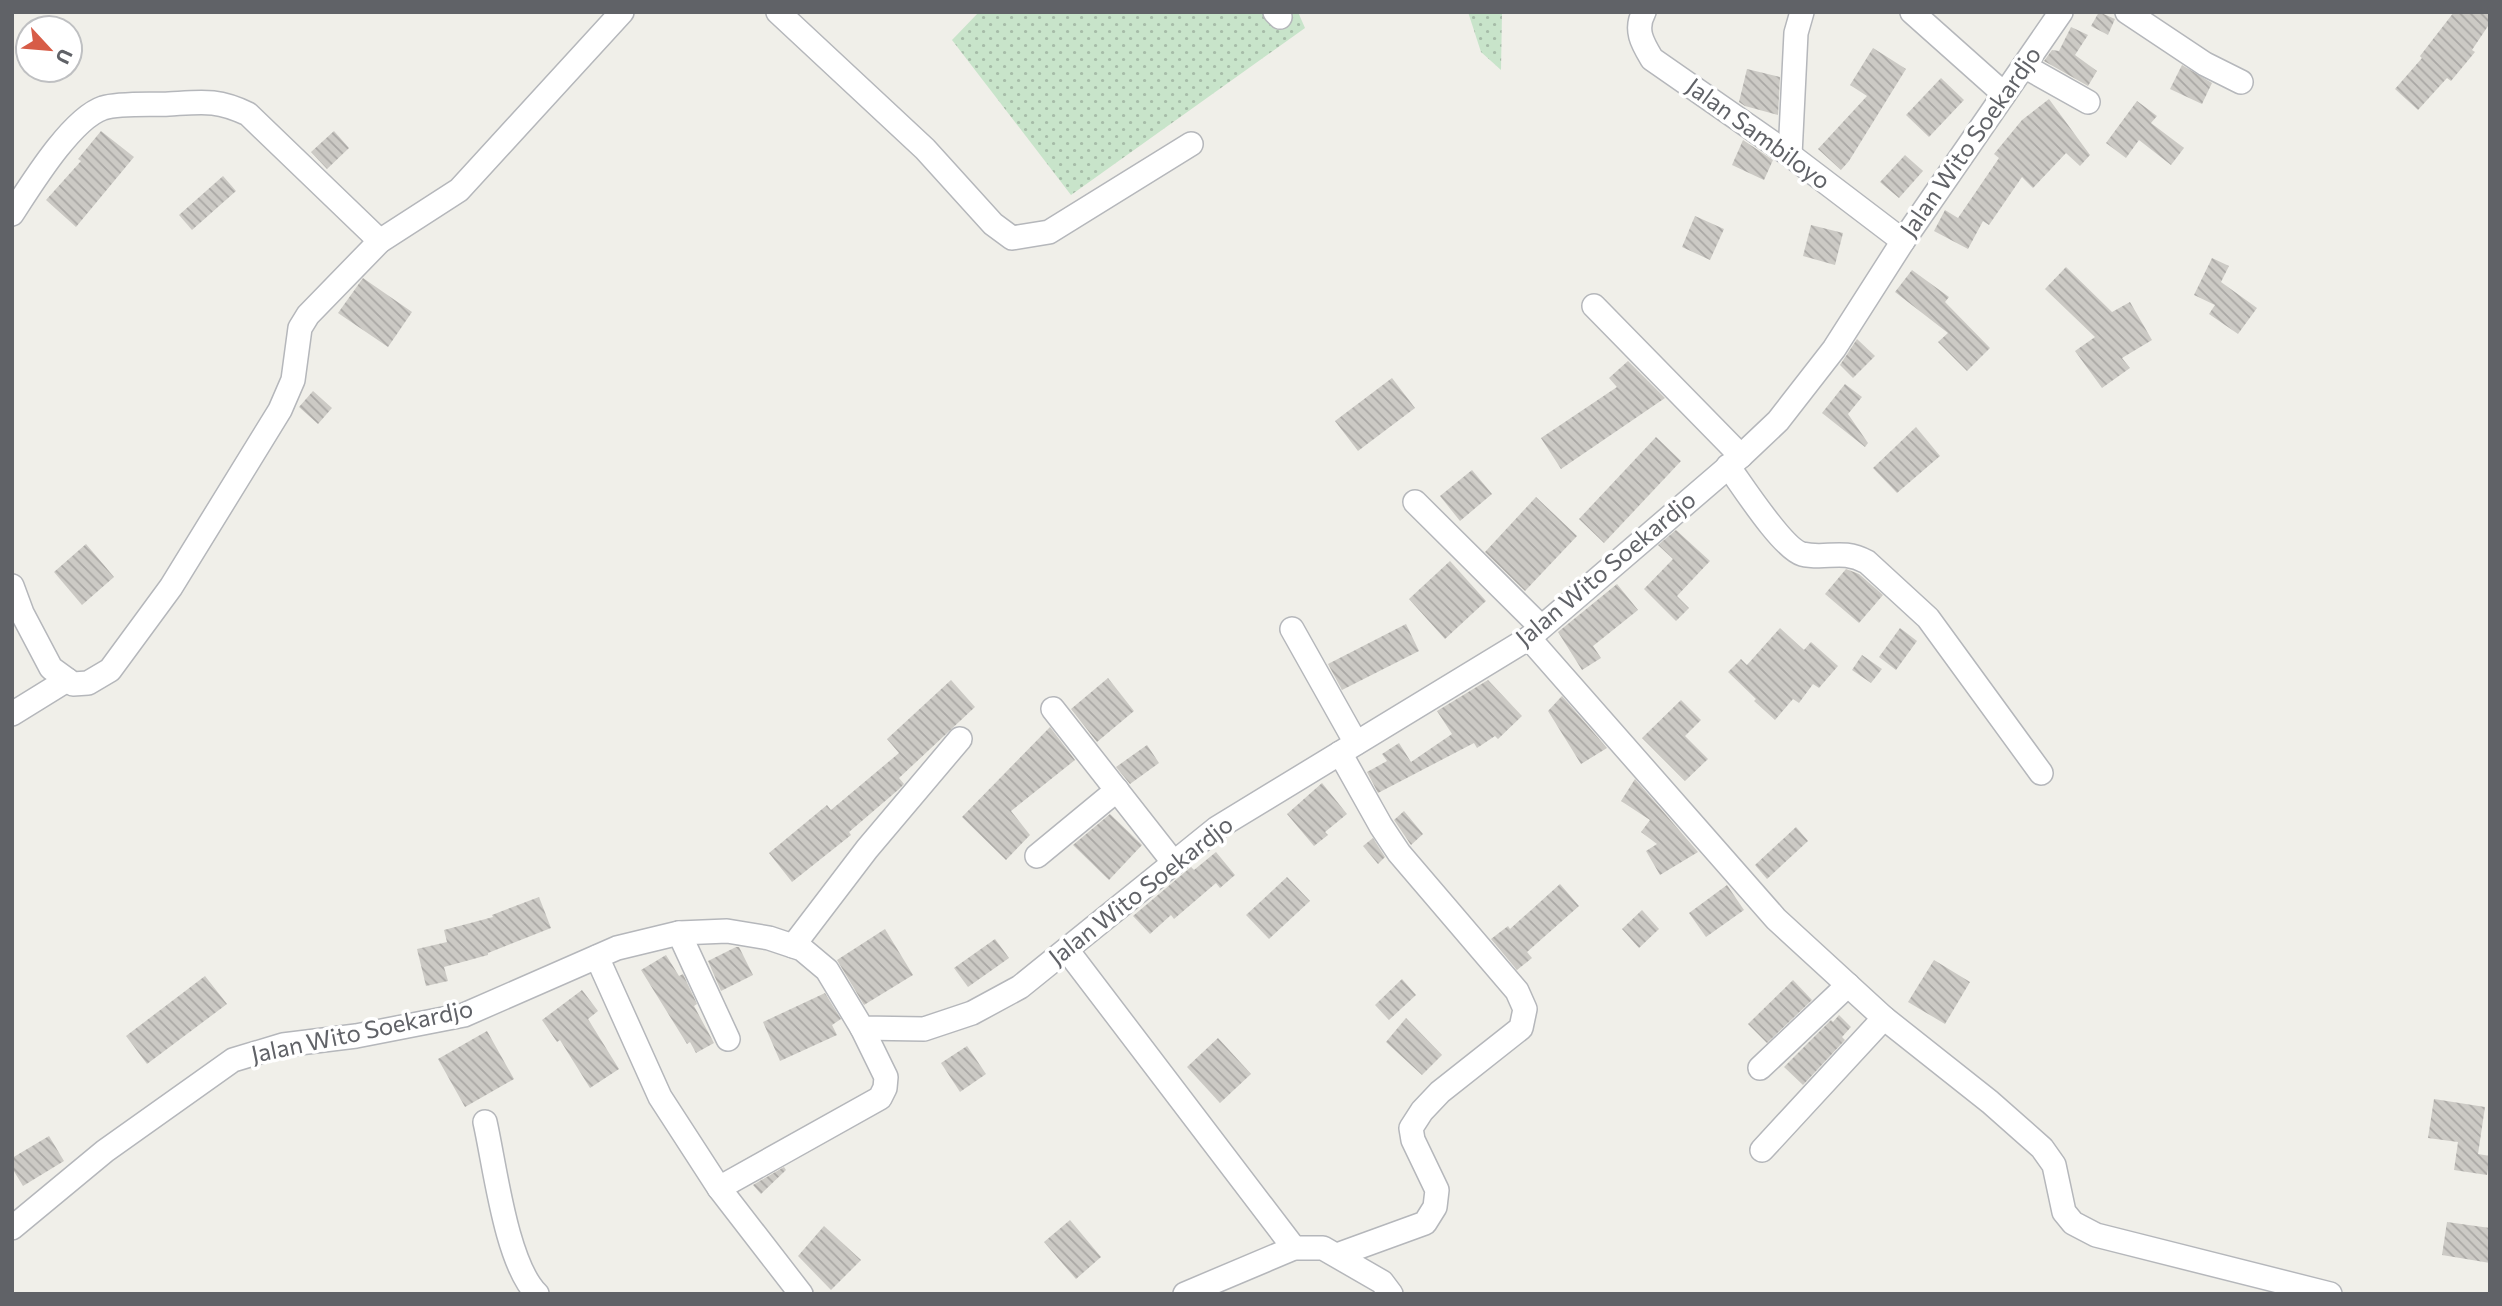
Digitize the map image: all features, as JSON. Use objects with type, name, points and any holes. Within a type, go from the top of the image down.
[{"type":"street","points":[[12,586],[22,613],[51,668],[73,684],[89,683],[110,670],[171,587],[280,410],[293,380],[300,328],[308,315],[380,241],[459,190],[622,12]]},
{"type":"street","points":[[778,12],[925,149],[993,224],[1012,238],[1049,232],[1191,144]]},
{"type":"street","name":"Jalan Sambiloyo","points":[[1644,12],[1640,38],[1652,59],[1790,155],[1903,241]]},
{"type":"street","points":[[1790,155],[1796,33],[1802,12]]},
{"type":"street","points":[[1912,12],[2004,94]]},
{"type":"street","name":"Jalan Wito Soekardjo","points":[[15,1220],[105,1151],[233,1060],[283,1045],[356,1037],[464,1015],[617,948],[678,933],[727,930],[769,938],[802,949],[827,970],[862,1028],[924,1029],[972,1013],[1020,987],[1217,828],[1535,633],[1778,421],[1833,349],[1903,241],[2061,12]]},
{"type":"street","points":[[2127,12],[2204,64],[2241,82]]},
{"type":"street","points":[[2024,66],[2088,102]]},
{"type":"street","points":[[12,214],[69,134],[88,116],[104,108],[202,102],[227,104],[248,114],[380,241]]},
{"type":"street","points":[[1594,306],[1734,461],[1785,542],[1799,553],[1815,556],[1842,553],[1856,556],[1867,562],[1928,618],[2041,774]]},
{"type":"street","points":[[1415,502],[1535,633],[1776,919],[1884,1018],[1990,1102],[2042,1148],[2053,1165],[2064,1212],[2073,1223],[2096,1235],[2330,1294]]},
{"type":"street","points":[[1292,629],[1381,826],[1399,853],[1517,991],[1525,1009],[1521,1028],[1440,1092],[1422,1111],[1412,1128],[1413,1140],[1437,1190],[1435,1207],[1425,1223],[1337,1255]]},
{"type":"street","points":[[12,714],[67,680]]},
{"type":"street","points":[[1053,709],[1174,863]]},
{"type":"street","points":[[793,946],[867,849],[960,739]]},
{"type":"street","points":[[1037,856],[1117,790]]},
{"type":"street","points":[[678,933],[727,1039]]},
{"type":"street","points":[[1067,950],[1294,1248]]},
{"type":"street","points":[[597,957],[660,1097],[719,1188],[801,1294]]},
{"type":"street","points":[[1760,1068],[1848,985]]},
{"type":"street","points":[[1762,1150],[1884,1018]]},
{"type":"street","points":[[719,1188],[880,1098],[886,1077],[862,1028]]},
{"type":"street","points":[[485,1122],[512,1247],[520,1269],[537,1294]]},
{"type":"street","points":[[1185,1294],[1294,1248],[1323,1248],[1382,1282],[1391,1294]]},
{"type":"green space","points":[[979,12],[1298,12],[1305,28],[1071,195],[952,40]]},
{"type":"green space","points":[[1468,12],[1502,12],[1501,70],[1481,52]]},
{"type":"building","points":[[2099,12],[2115,19],[2108,35],[2091,26]]},
{"type":"building","points":[[2454,12],[2490,12],[2490,23],[2472,50],[2475,52],[2451,81],[2447,78],[2418,110],[2395,89],[2422,58],[2420,56]]},
{"type":"building","points":[[2071,27],[2088,35],[2075,55],[2097,71],[2088,86],[2044,61],[2052,50],[2059,51]]},
{"type":"building","points":[[1873,48],[1906,69],[1841,170],[1818,149],[1867,96],[1850,85]]},
{"type":"building","points":[[2182,65],[2212,83],[2202,104],[2170,89]]},
{"type":"building","points":[[1747,69],[1780,77],[1778,115],[1739,102]]},
{"type":"building","points":[[1941,78],[1964,100],[1929,137],[1906,115]]},
{"type":"building","points":[[2049,99],[2090,155],[2080,166],[2066,153],[2033,188],[2022,177],[1989,225],[1983,221],[1968,249],[1934,231],[1945,210],[1958,218],[1999,158],[1994,154],[2022,120]]},
{"type":"building","points":[[2137,101],[2157,116],[2151,123],[2184,148],[2171,165],[2139,140],[2126,158],[2106,143]]},
{"type":"building","points":[[101,131],[134,157],[76,227],[46,200],[81,161],[78,159]]},
{"type":"building","points":[[334,131],[349,148],[327,169],[311,152]]},
{"type":"building","points":[[1743,140],[1773,160],[1764,180],[1732,165]]},
{"type":"building","points":[[1905,155],[1923,171],[1899,198],[1880,182]]},
{"type":"building","points":[[223,176],[236,191],[192,230],[179,215]]},
{"type":"building","points":[[1695,216],[1724,229],[1710,260],[1682,247]]},
{"type":"building","points":[[1811,225],[1843,233],[1835,265],[1803,256]]},
{"type":"building","points":[[2212,258],[2229,266],[2221,282],[2257,308],[2238,334],[2209,314],[2215,305],[2194,295]]},
{"type":"building","points":[[2066,267],[2112,312],[2130,302],[2152,340],[2122,358],[2130,368],[2102,388],[2075,351],[2095,337],[2045,289]]},
{"type":"building","points":[[1912,270],[1949,297],[1945,302],[1990,348],[1967,371],[1938,342],[1948,333],[1895,292]]},
{"type":"building","points":[[363,278],[412,312],[388,347],[338,313]]},
{"type":"building","points":[[1857,339],[1875,356],[1853,378],[1840,365]]},
{"type":"building","points":[[1628,361],[1665,398],[1561,469],[1541,438],[1617,387],[1609,378]]},
{"type":"building","points":[[1392,378],[1415,408],[1358,451],[1335,421]]},
{"type":"building","points":[[1845,384],[1862,397],[1848,414],[1868,443],[1865,447],[1822,413]]},
{"type":"building","points":[[313,391],[332,408],[318,424],[299,407]]},
{"type":"building","points":[[1916,427],[1940,456],[1897,493],[1873,468]]},
{"type":"building","points":[[1656,437],[1681,461],[1604,543],[1579,519]]},
{"type":"building","points":[[1472,470],[1492,494],[1460,521],[1440,496]]},
{"type":"building","points":[[1536,497],[1577,536],[1525,591],[1485,552]]},
{"type":"building","points":[[1676,530],[1710,561],[1677,596],[1689,608],[1676,621],[1644,589],[1673,559],[1658,545]]},
{"type":"building","points":[[86,544],[114,577],[82,605],[54,572]]},
{"type":"building","points":[[1450,561],[1486,601],[1445,639],[1409,599]]},
{"type":"building","points":[[1846,569],[1859,574],[1883,595],[1859,623],[1825,594]]},
{"type":"building","points":[[1617,584],[1638,610],[1593,646],[1601,658],[1582,670],[1558,632]]},
{"type":"building","points":[[1406,624],[1419,651],[1342,690],[1328,664]]},
{"type":"building","points":[[1780,628],[1804,650],[1811,642],[1838,666],[1819,688],[1813,684],[1799,703],[1793,699],[1775,720],[1728,672],[1741,659],[1747,665]]},
{"type":"building","points":[[1900,628],[1917,641],[1896,670],[1879,657]]},
{"type":"building","points":[[1862,655],[1882,669],[1871,683],[1852,670]]},
{"type":"building","points":[[1108,678],[1134,711],[1097,742],[1071,709]]},
{"type":"building","points":[[951,680],[975,707],[899,778],[904,784],[849,832],[851,835],[792,882],[769,853],[827,805],[831,810],[899,753],[887,739]]},
{"type":"building","points":[[1488,680],[1522,716],[1498,739],[1495,736],[1477,748],[1474,743],[1378,793],[1367,772],[1387,761],[1382,754],[1399,743],[1411,762],[1452,734],[1437,711]]},
{"type":"building","points":[[1562,696],[1607,748],[1581,764],[1548,711]]},
{"type":"building","points":[[1681,700],[1701,720],[1685,736],[1708,759],[1685,781],[1642,738]]},
{"type":"building","points":[[1050,727],[1075,760],[1011,811],[1030,835],[1006,860],[962,817]]},
{"type":"building","points":[[1147,745],[1159,763],[1130,784],[1116,767]]},
{"type":"building","points":[[1635,779],[1698,852],[1660,875],[1646,851],[1657,844],[1641,832],[1650,820],[1621,801]]},
{"type":"building","points":[[1322,783],[1347,814],[1325,832],[1328,835],[1314,846],[1287,814]]},
{"type":"building","points":[[1404,811],[1423,834],[1411,845],[1394,820]]},
{"type":"building","points":[[1110,814],[1142,845],[1109,880],[1073,845]]},
{"type":"building","points":[[1796,827],[1808,841],[1767,879],[1755,865]]},
{"type":"building","points":[[1373,838],[1385,857],[1378,864],[1363,846]]},
{"type":"building","points":[[1216,852],[1235,875],[1220,888],[1216,883],[1174,919],[1171,915],[1150,934],[1133,916],[1191,867],[1194,870]]},
{"type":"building","points":[[1287,877],[1310,901],[1269,939],[1246,915]]},
{"type":"building","points":[[1560,884],[1579,906],[1527,952],[1532,958],[1517,970],[1491,939],[1508,926],[1510,929]]},
{"type":"building","points":[[1727,885],[1744,910],[1706,937],[1689,913]]},
{"type":"building","points":[[539,897],[551,928],[488,955],[444,967],[448,981],[426,986],[417,949],[447,942],[444,930],[493,917],[492,915]]},
{"type":"building","points":[[1642,910],[1659,929],[1639,948],[1622,929]]},
{"type":"building","points":[[885,929],[913,975],[864,1005],[837,960]]},
{"type":"building","points":[[995,939],[1009,958],[968,987],[954,968]]},
{"type":"building","points":[[739,947],[753,975],[721,991],[708,961]]},
{"type":"building","points":[[666,955],[679,976],[683,974],[697,1004],[694,1006],[714,1043],[696,1053],[690,1042],[687,1044],[641,970]]},
{"type":"building","points":[[1934,960],[1970,982],[1945,1024],[1908,1002]]},
{"type":"building","points":[[205,976],[227,1004],[147,1064],[126,1036]]},
{"type":"building","points":[[1402,979],[1416,995],[1389,1020],[1375,1005]]},
{"type":"building","points":[[1793,980],[1812,1000],[1767,1043],[1748,1024]]},
{"type":"building","points":[[582,990],[598,1011],[588,1019],[619,1069],[590,1088],[560,1040],[557,1042],[542,1020]]},
{"type":"building","points":[[825,993],[841,1019],[832,1025],[837,1035],[780,1061],[763,1022]]},
{"type":"building","points":[[1839,1015],[1851,1027],[1842,1037],[1845,1040],[1803,1085],[1784,1067]]},
{"type":"building","points":[[1406,1018],[1442,1055],[1422,1075],[1386,1042]]},
{"type":"building","points":[[487,1031],[514,1079],[465,1107],[438,1059]]},
{"type":"building","points":[[1218,1038],[1251,1074],[1220,1103],[1187,1067]]},
{"type":"building","points":[[967,1046],[986,1074],[960,1092],[941,1063]]},
{"type":"building","points":[[2434,1099],[2485,1107],[2478,1154],[2490,1156],[2487,1175],[2454,1170],[2458,1142],[2428,1138]]},
{"type":"building","points":[[49,1136],[64,1161],[23,1186],[12,1168],[12,1158]]},
{"type":"building","points":[[784,1167],[786,1170],[761,1194],[753,1185]]},
{"type":"building","points":[[1070,1220],[1101,1257],[1076,1279],[1044,1242]]},
{"type":"building","points":[[2447,1222],[2490,1228],[2490,1263],[2442,1255]]},
{"type":"building","points":[[824,1226],[861,1260],[831,1290],[798,1256]]}]
